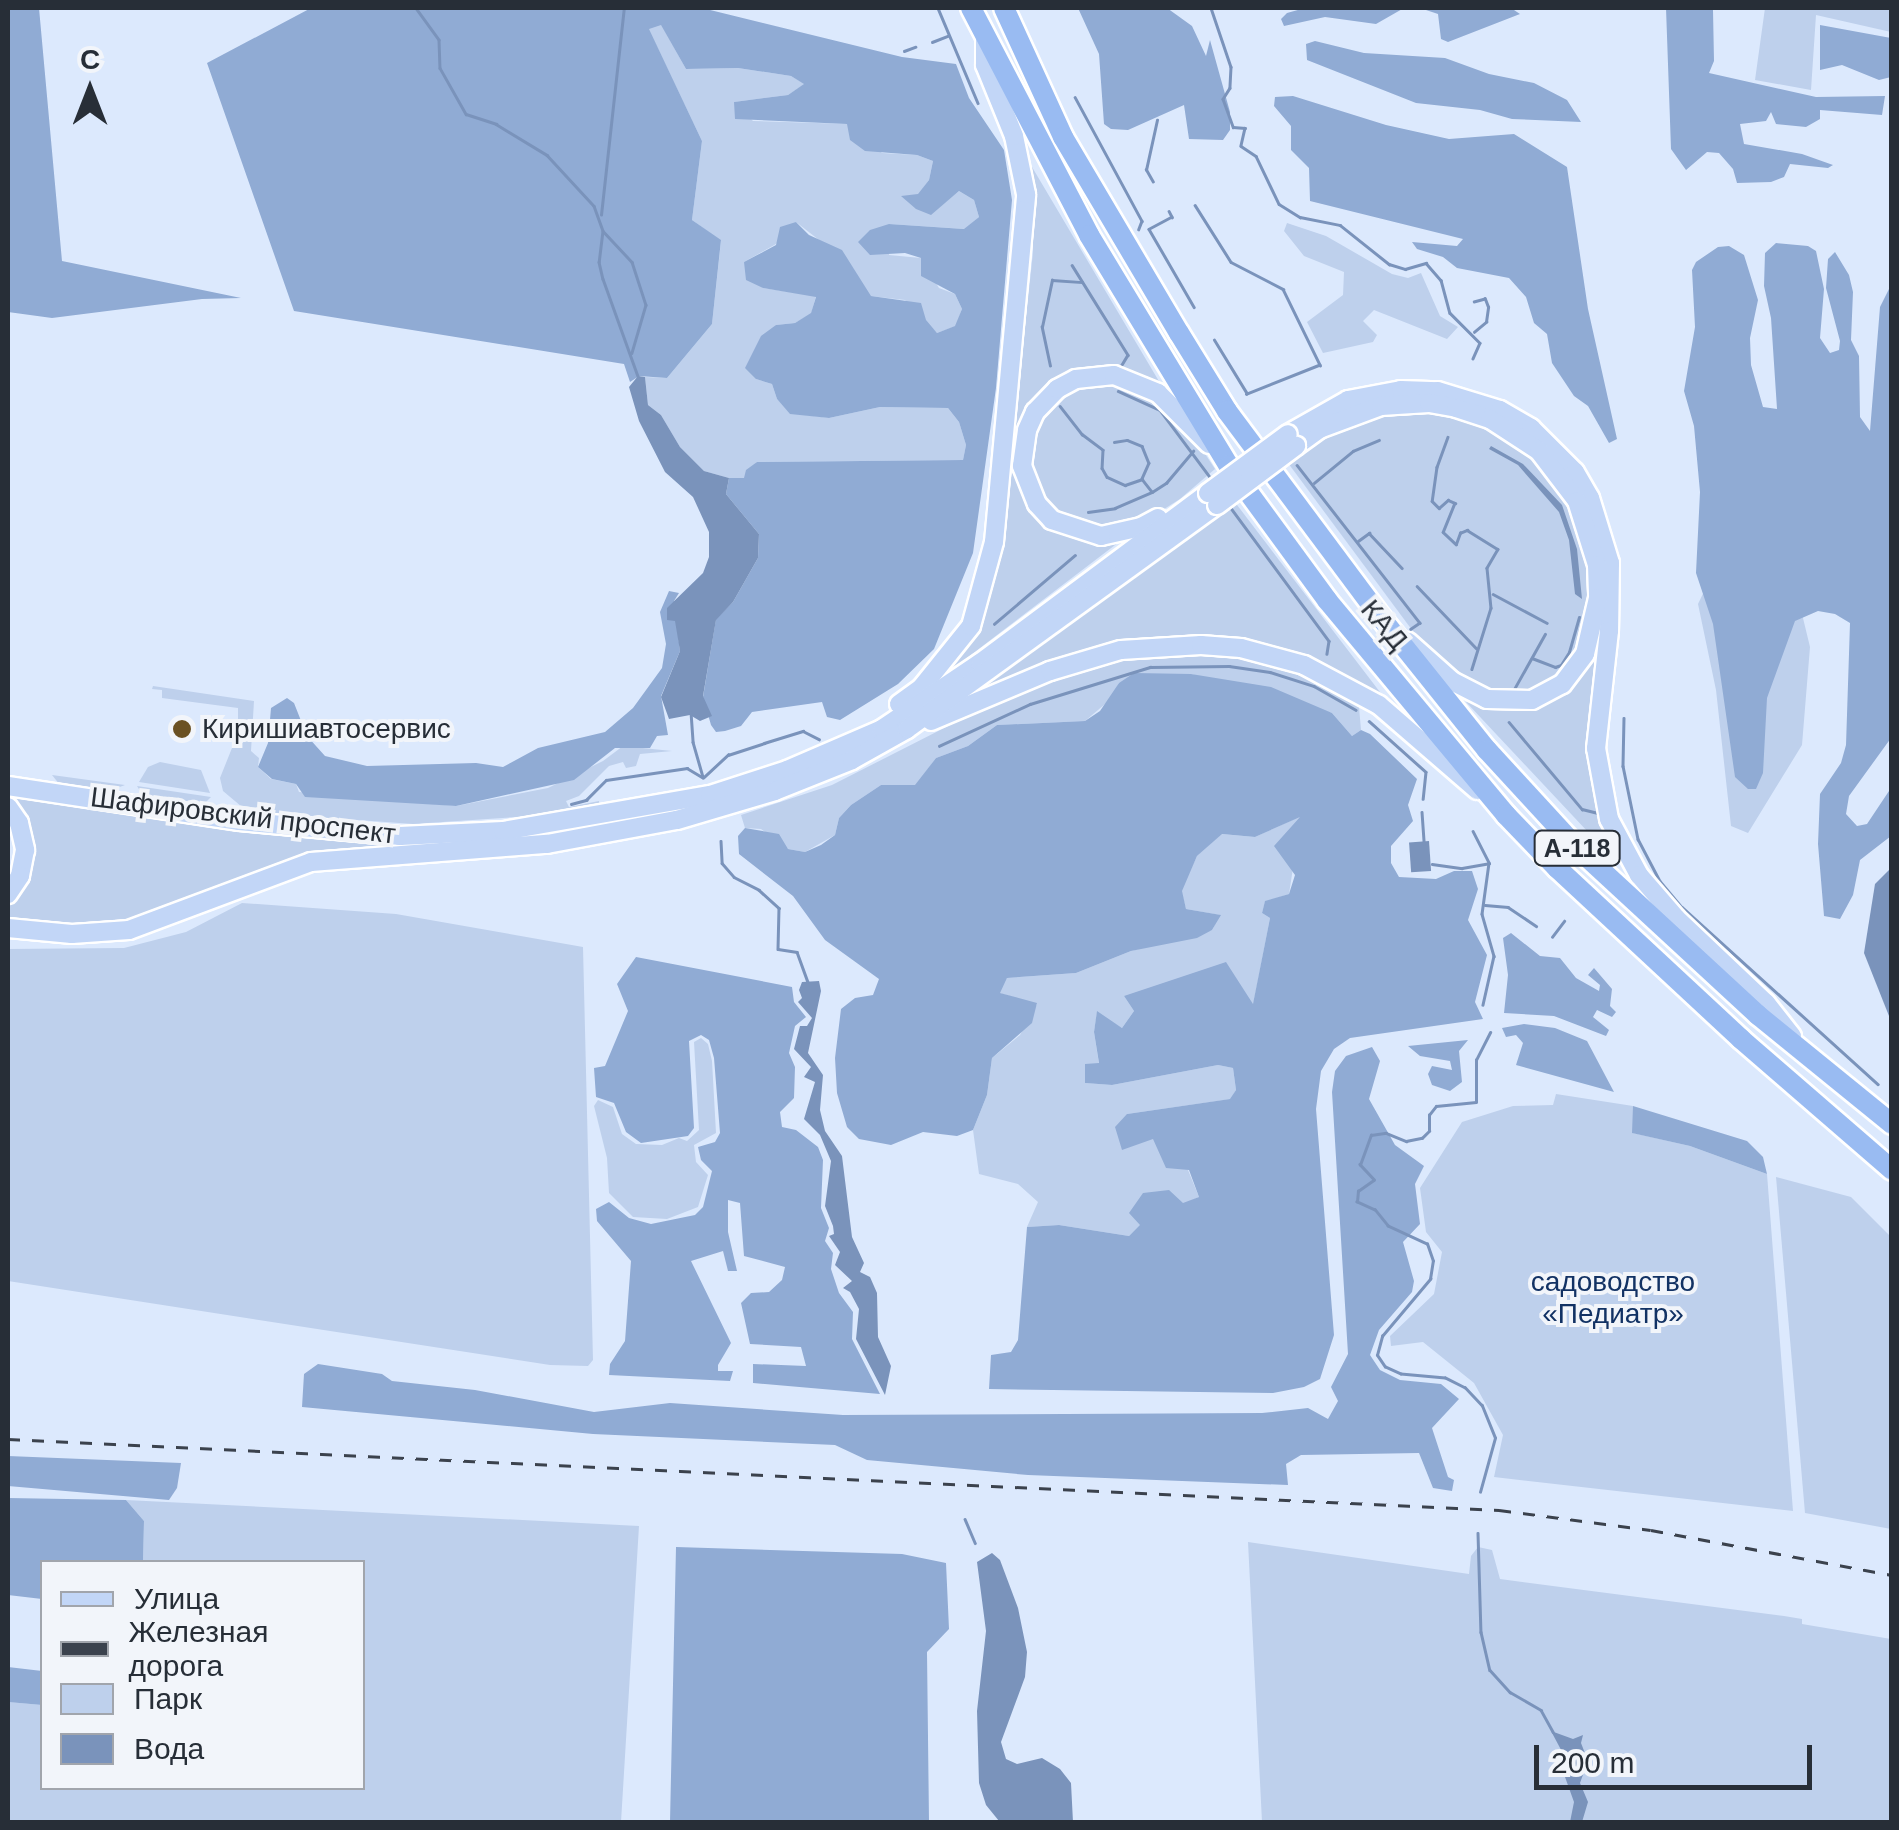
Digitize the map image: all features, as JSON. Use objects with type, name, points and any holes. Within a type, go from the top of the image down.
[{"type":"highway","name":"КАД","points":[[971,8],[1089,235],[1229,466],[1327,600],[1506,815],[1741,1039],[1892,1170]]},
{"type":"highway","name":"КАД","points":[[1004,8],[1063,137],[1188,349],[1277,480],[1382,619],[1487,750],[1577,848],[1758,1015],[1892,1124]]},
{"type":"main road","points":[[829,752],[922,688],[971,626],[984,588],[994,542],[1026,194],[1014,136],[985,65],[985,41]]},
{"type":"main road","points":[[1209,495],[1118,534],[1085,534],[1052,520],[1037,504],[1022,466],[1027,430],[1035,412],[1058,389],[1094,374],[1114,375],[1158,392],[1229,466]]},
{"type":"main road","points":[[829,752],[882,730],[1348,400],[1401,390],[1438,391],[1500,410],[1531,428],[1574,472],[1590,498],[1610,563],[1610,631],[1596,748],[1609,819],[1639,875],[1676,918],[1766,1003],[1802,1049]]},
{"type":"main road","points":[[906,730],[1256,458],[1292,440],[1381,406],[1429,403],[1490,419],[1539,451],[1577,500],[1597,565],[1594,628],[1572,675],[1551,693],[1532,700],[1506,702],[1470,692],[1382,619]]},
{"type":"main road","points":[[8,928],[72,934],[129,930],[311,862],[498,849],[646,827],[794,784],[906,730],[1084,659],[1160,645],[1241,648],[1304,665],[1379,705],[1506,815]]},
{"type":"main road","name":"Шафировский проспект","points":[[8,786],[294,828],[448,836],[620,814],[710,795],[829,752]]},
{"type":"main road","points":[[8,807],[19,823],[25,850],[20,876],[8,894]]},
{"type":"green space","points":[[1765,8],[1891,8],[1891,32],[1816,15],[1811,90],[1755,80]]},
{"type":"green space","points":[[661,24],[686,69],[738,68],[791,76],[805,84],[788,95],[734,102],[753,121],[848,124],[882,153],[917,155],[933,161],[929,180],[918,195],[931,214],[959,191],[974,200],[979,217],[965,229],[889,224],[889,255],[921,258],[939,288],[955,294],[962,309],[956,326],[937,333],[905,300],[870,296],[851,265],[796,222],[776,244],[744,262],[763,288],[816,296],[811,314],[795,323],[776,325],[756,379],[772,384],[777,399],[790,413],[829,418],[880,407],[948,408],[959,422],[966,445],[963,460],[757,462],[745,478],[729,478],[704,471],[680,447],[661,415],[648,405],[645,377],[667,378],[712,324],[721,241],[692,220],[702,141],[648,28]]},
{"type":"green space","points":[[1032,167],[1160,383],[1124,369],[1083,369],[1034,400],[1017,441],[1050,526],[1075,538],[1119,542],[946,674],[978,629],[1000,560],[1033,252]]},
{"type":"green space","points":[[1287,223],[1326,236],[1392,274],[1408,278],[1421,273],[1440,316],[1458,327],[1447,339],[1374,310],[1363,321],[1377,335],[1373,342],[1323,353],[1307,322],[1343,295],[1344,272],[1304,256],[1284,231]]},
{"type":"green space","points":[[1117,380],[1152,395],[1198,443],[1215,469],[1180,499],[1142,523],[1102,531],[1062,518],[1048,506],[1030,472],[1032,435],[1047,405],[1079,384]]},
{"type":"green space","points":[[1406,408],[1481,420],[1529,449],[1563,487],[1584,533],[1594,591],[1587,634],[1559,680],[1531,695],[1500,695],[1460,678],[1441,662],[1415,634],[1288,463],[1324,431]]},
{"type":"green space","points":[[1234,501],[1386,700],[1305,658],[1242,641],[1201,637],[1159,638],[1083,652],[954,703]]},
{"type":"green space","points":[[1712,575],[1795,585],[1810,647],[1802,745],[1748,833],[1731,826],[1716,690],[1698,604]]},
{"type":"green space","points":[[1598,632],[1603,634],[1589,738],[1590,775],[1618,864],[1466,702],[1528,710],[1549,700]]},
{"type":"green space","points":[[1200,651],[1302,671],[1352,699],[1359,707],[1361,730],[1352,736],[1332,713],[1191,674],[1119,683],[1111,699],[1085,721],[997,725],[968,746],[936,758],[916,785],[881,785],[839,818],[835,835],[805,852],[788,849],[761,829],[745,828],[741,815],[832,785],[1021,689],[1122,657]]},
{"type":"green space","points":[[153,686],[254,701],[251,751],[259,758],[258,767],[271,779],[296,784],[299,792],[456,806],[548,788],[603,761],[623,746],[672,751],[640,754],[636,766],[626,768],[623,762],[609,766],[579,796],[566,801],[569,807],[599,801],[599,808],[561,814],[413,824],[248,812],[223,791],[220,778],[234,743],[243,743],[244,727],[238,726],[238,708],[162,698],[162,690],[152,689]]},
{"type":"green space","points":[[160,762],[201,770],[210,793],[139,782],[148,767]]},
{"type":"green space","points":[[52,775],[125,785],[106,792],[60,785]]},
{"type":"green space","points":[[137,786],[211,797],[203,805],[144,797]]},
{"type":"green space","points":[[8,793],[304,838],[470,842],[356,852],[166,914],[99,928],[8,921],[8,900],[28,868]]},
{"type":"green space","points":[[1301,816],[1289,894],[1265,902],[1262,913],[1270,918],[1253,1006],[1124,996],[1134,1011],[1122,1028],[1097,1013],[1094,1032],[1099,1064],[1085,1083],[1112,1085],[1218,1065],[1233,1068],[1236,1090],[1231,1099],[1127,1114],[1188,1170],[1199,1197],[1141,1225],[1129,1236],[1059,1225],[1027,1227],[1038,1202],[1018,1184],[979,1174],[973,1130],[987,1095],[992,1058],[1020,1035],[1037,1004],[999,993],[1007,978],[1076,973],[1131,951],[1212,930],[1220,915],[1186,909],[1181,890],[1197,856],[1221,834],[1255,837]]},
{"type":"green space","points":[[242,903],[396,914],[583,947],[593,1360],[588,1366],[550,1365],[8,1281],[8,949],[124,948],[186,932]]},
{"type":"green space","points":[[701,1038],[708,1044],[712,1061],[716,1133],[694,1145],[696,1162],[708,1175],[698,1207],[667,1219],[633,1217],[609,1193],[607,1158],[594,1106],[598,1100],[613,1107],[622,1134],[636,1144],[662,1145],[679,1138],[687,1141],[699,1130],[694,1042]]},
{"type":"green space","name":"садоводство «Педиатр»","points":[[1556,1094],[1633,1106],[1633,1133],[1690,1146],[1767,1174],[1793,1511],[1494,1477],[1503,1435],[1474,1383],[1423,1342],[1391,1346],[1390,1336],[1434,1294],[1442,1252],[1426,1232],[1420,1188],[1462,1122],[1513,1106],[1553,1105]]},
{"type":"green space","points":[[1776,1177],[1851,1197],[1891,1237],[1891,1529],[1805,1513]]},
{"type":"green space","points":[[126,1500],[639,1526],[621,1822],[8,1822],[8,1702],[40,1705],[40,1790],[365,1790],[365,1560],[143,1560],[144,1521]]},
{"type":"green space","points":[[1248,1542],[1469,1574],[1471,1556],[1478,1547],[1492,1550],[1500,1579],[1784,1616],[1802,1619],[1802,1624],[1891,1639],[1891,1822],[1262,1822]]},
{"type":"shaded area","points":[[8,8],[39,8],[62,261],[241,298],[202,299],[52,318],[8,312]]},
{"type":"shaded area","points":[[311,8],[702,8],[902,57],[956,64],[969,98],[1004,150],[1012,200],[996,388],[973,553],[934,649],[898,684],[840,720],[827,717],[822,702],[752,712],[741,726],[725,731],[716,732],[711,725],[703,697],[716,619],[733,602],[758,558],[759,534],[726,494],[729,478],[744,478],[746,470],[757,462],[963,460],[966,445],[959,422],[948,408],[880,407],[829,418],[790,414],[777,399],[772,384],[756,379],[745,368],[761,336],[776,325],[795,323],[811,313],[816,297],[763,288],[746,280],[744,262],[776,245],[780,227],[796,222],[809,235],[842,250],[871,296],[921,303],[926,320],[937,333],[955,326],[962,309],[955,294],[921,276],[921,258],[905,253],[870,255],[858,242],[870,230],[889,224],[964,229],[979,217],[974,200],[959,191],[931,215],[916,209],[901,196],[918,194],[929,180],[933,161],[917,155],[865,151],[850,140],[847,124],[735,119],[734,102],[788,95],[804,84],[791,76],[738,68],[686,69],[661,25],[649,29],[702,141],[692,220],[721,240],[712,324],[667,378],[639,376],[630,382],[624,364],[294,311],[207,63]]},
{"type":"shaded area","points":[[1078,8],[1167,8],[1192,26],[1206,56],[1210,40],[1230,112],[1230,130],[1223,140],[1189,139],[1184,105],[1128,130],[1111,129],[1104,124],[1099,54]]},
{"type":"shaded area","points":[[1305,8],[1404,8],[1376,24],[1325,17],[1284,26],[1281,19],[1287,13]]},
{"type":"shaded area","points":[[1420,8],[1511,8],[1520,14],[1448,42],[1441,39],[1438,14]]},
{"type":"shaded area","points":[[1666,8],[1713,10],[1714,61],[1709,73],[1816,97],[1885,96],[1882,115],[1820,110],[1820,119],[1806,127],[1776,124],[1771,112],[1766,121],[1740,124],[1744,144],[1802,154],[1833,165],[1828,168],[1790,164],[1784,177],[1771,182],[1737,183],[1733,169],[1719,153],[1707,152],[1686,170],[1671,149]]},
{"type":"shaded area","points":[[1820,25],[1891,38],[1891,77],[1879,80],[1842,65],[1820,70]]},
{"type":"shaded area","points":[[1315,41],[1364,53],[1445,58],[1489,74],[1534,83],[1567,100],[1581,122],[1512,119],[1480,110],[1416,103],[1307,60],[1306,44]]},
{"type":"shaded area","points":[[1293,96],[1386,125],[1449,139],[1514,134],[1567,167],[1588,309],[1617,439],[1609,443],[1588,406],[1574,396],[1552,363],[1547,334],[1534,323],[1526,297],[1509,278],[1457,268],[1443,257],[1417,249],[1412,242],[1457,246],[1463,239],[1310,201],[1309,168],[1291,150],[1291,126],[1274,106],[1275,97]]},
{"type":"shaded area","points":[[1776,243],[1808,246],[1816,251],[1824,289],[1820,338],[1830,353],[1839,350],[1840,341],[1826,288],[1828,259],[1835,252],[1849,275],[1853,292],[1851,340],[1859,356],[1860,417],[1870,431],[1880,307],[1891,285],[1891,738],[1849,796],[1846,814],[1857,826],[1867,824],[1891,788],[1891,836],[1860,860],[1853,895],[1840,919],[1824,916],[1818,844],[1820,794],[1841,763],[1846,745],[1850,623],[1835,614],[1818,611],[1795,621],[1767,698],[1763,773],[1756,789],[1748,789],[1735,777],[1713,624],[1696,573],[1700,492],[1694,426],[1684,391],[1695,327],[1692,270],[1696,262],[1718,247],[1729,246],[1744,255],[1758,300],[1750,338],[1751,365],[1763,407],[1777,409],[1771,318],[1764,286],[1765,253]]},
{"type":"shaded area","points":[[669,591],[679,593],[674,601],[680,651],[661,696],[668,735],[657,736],[650,748],[615,748],[574,780],[456,806],[305,797],[296,784],[272,779],[258,767],[268,743],[271,708],[287,698],[294,703],[307,736],[325,756],[367,766],[476,763],[503,767],[538,748],[605,732],[633,708],[662,668],[666,644],[660,612]]},
{"type":"shaded area","points":[[1134,673],[1191,674],[1271,687],[1332,713],[1352,736],[1361,730],[1370,734],[1417,779],[1408,805],[1413,821],[1391,846],[1391,863],[1399,877],[1436,879],[1454,871],[1472,871],[1478,889],[1468,920],[1487,955],[1475,1002],[1483,1019],[1350,1038],[1334,1049],[1321,1071],[1316,1109],[1334,1335],[1320,1379],[1304,1387],[1273,1393],[989,1389],[991,1355],[1011,1352],[1018,1340],[1027,1227],[1059,1225],[1129,1236],[1140,1225],[1129,1213],[1143,1193],[1169,1190],[1183,1203],[1199,1197],[1189,1170],[1166,1168],[1153,1139],[1122,1150],[1115,1127],[1127,1114],[1230,1099],[1236,1090],[1233,1068],[1218,1065],[1112,1085],[1085,1083],[1085,1064],[1099,1063],[1094,1032],[1097,1011],[1122,1028],[1134,1011],[1124,996],[1226,962],[1253,1004],[1270,918],[1262,913],[1265,901],[1289,894],[1295,875],[1274,846],[1300,817],[1255,837],[1222,834],[1197,856],[1182,891],[1186,909],[1221,915],[1212,930],[1197,938],[1131,951],[1076,973],[1007,978],[1000,993],[1037,1003],[1032,1023],[992,1058],[987,1095],[973,1130],[957,1136],[923,1132],[891,1145],[859,1139],[847,1127],[837,1093],[835,1058],[841,1009],[855,998],[873,995],[879,979],[825,940],[793,896],[739,854],[738,836],[745,828],[779,834],[788,849],[805,852],[821,845],[835,835],[839,818],[851,805],[881,785],[915,785],[936,758],[968,746],[997,725],[1085,721],[1100,711],[1119,683]]},
{"type":"shaded area","points":[[1511,933],[1540,956],[1560,958],[1576,978],[1599,991],[1600,985],[1588,975],[1594,968],[1612,989],[1610,1006],[1616,1012],[1612,1017],[1597,1010],[1593,1017],[1609,1030],[1606,1036],[1554,1016],[1504,1013],[1508,975],[1503,938]]},
{"type":"shaded area","points":[[636,957],[792,987],[794,1002],[806,1017],[795,1026],[789,1053],[795,1067],[794,1098],[780,1112],[782,1127],[796,1130],[818,1147],[823,1160],[821,1208],[829,1228],[825,1241],[833,1253],[831,1269],[839,1293],[853,1312],[852,1339],[880,1394],[753,1383],[753,1364],[806,1366],[801,1347],[750,1344],[741,1303],[751,1293],[769,1292],[782,1280],[785,1267],[744,1256],[740,1203],[728,1200],[728,1232],[737,1271],[728,1271],[723,1251],[691,1261],[731,1343],[718,1365],[718,1371],[733,1371],[730,1381],[609,1375],[610,1364],[625,1341],[631,1261],[597,1221],[596,1209],[609,1202],[629,1218],[651,1224],[695,1215],[703,1207],[712,1171],[701,1160],[698,1147],[715,1142],[720,1133],[714,1058],[709,1040],[701,1035],[689,1041],[694,1128],[688,1136],[641,1143],[626,1132],[614,1103],[596,1097],[594,1068],[605,1066],[628,1011],[617,984]]},
{"type":"shaded area","points":[[1524,1024],[1555,1028],[1587,1041],[1614,1092],[1516,1065],[1523,1043],[1516,1035],[1506,1037],[1502,1028]]},
{"type":"shaded area","points":[[1468,1040],[1459,1051],[1462,1082],[1450,1091],[1432,1085],[1428,1074],[1432,1066],[1452,1070],[1450,1061],[1420,1056],[1408,1046]]},
{"type":"shaded area","points":[[1372,1047],[1380,1061],[1369,1099],[1395,1145],[1424,1166],[1415,1184],[1420,1224],[1403,1242],[1414,1281],[1412,1292],[1379,1330],[1370,1355],[1380,1370],[1400,1380],[1441,1384],[1459,1399],[1432,1428],[1448,1477],[1454,1480],[1452,1491],[1433,1488],[1419,1453],[1301,1455],[1286,1464],[1288,1485],[1028,1475],[867,1460],[835,1445],[593,1434],[302,1407],[304,1374],[318,1364],[382,1374],[392,1381],[475,1390],[594,1412],[670,1403],[843,1415],[1262,1413],[1308,1408],[1328,1419],[1338,1401],[1331,1387],[1348,1354],[1332,1092],[1335,1071],[1346,1056]]},
{"type":"shaded area","points":[[1633,1106],[1747,1141],[1763,1157],[1767,1174],[1690,1146],[1632,1133]]},
{"type":"shaded area","points":[[8,1456],[181,1463],[177,1488],[169,1500],[8,1486]]},
{"type":"shaded area","points":[[8,1498],[126,1500],[144,1521],[143,1560],[40,1560],[40,1599],[8,1595]]},
{"type":"shaded area","points":[[676,1547],[902,1554],[946,1563],[949,1629],[927,1652],[929,1822],[670,1822]]},
{"type":"shaded area","points":[[8,1667],[40,1671],[40,1705],[8,1702]]},
{"type":"water","points":[[638,376],[645,377],[648,405],[661,415],[680,447],[704,471],[729,478],[726,494],[759,534],[758,558],[733,602],[716,620],[703,696],[712,716],[700,721],[690,715],[669,719],[661,697],[680,651],[675,621],[667,620],[667,608],[703,573],[709,557],[709,532],[693,497],[665,472],[639,421],[629,387]]},
{"type":"water","points":[[1491,446],[1523,464],[1562,505],[1577,549],[1582,599],[1575,594],[1569,540],[1559,512],[1518,465],[1489,449]]},
{"type":"water","points":[[1429,841],[1431,871],[1411,872],[1409,842]]},
{"type":"water","points":[[1891,868],[1891,1021],[1864,953],[1875,884]]},
{"type":"water","points":[[819,981],[821,991],[808,1053],[823,1075],[820,1110],[825,1131],[842,1156],[852,1237],[864,1263],[860,1272],[870,1277],[877,1293],[878,1337],[891,1366],[885,1395],[856,1339],[859,1309],[850,1292],[843,1288],[852,1281],[835,1265],[840,1252],[829,1236],[834,1234],[833,1226],[825,1206],[831,1161],[820,1135],[804,1119],[815,1082],[804,1077],[811,1067],[794,1049],[800,1026],[807,1026],[812,1018],[798,1002],[802,998],[799,990],[802,982]]},
{"type":"water","points":[[992,1553],[1000,1560],[1018,1608],[1027,1652],[1025,1677],[1001,1742],[1006,1759],[1017,1764],[1042,1758],[1060,1769],[1071,1783],[1073,1822],[999,1821],[986,1805],[979,1783],[977,1711],[986,1631],[977,1562]]},
{"type":"water","points":[[1551,1731],[1573,1739],[1583,1735],[1581,1743],[1588,1761],[1580,1783],[1588,1802],[1582,1822],[1570,1822],[1574,1802],[1565,1777],[1568,1763]]},
{"type":"waterway","points":[[416,8],[439,40],[440,68],[466,114],[496,124],[547,155],[594,206],[603,231],[599,262],[603,279],[638,376]]},
{"type":"waterway","points":[[601,215],[624,8]]},
{"type":"waterway","points":[[938,8],[978,103]]},
{"type":"waterway","points":[[1211,8],[1231,67],[1230,88],[1223,99],[1233,127],[1245,128],[1241,146],[1256,156],[1279,204],[1300,217],[1340,225],[1389,264],[1405,269],[1426,263],[1441,280],[1450,313],[1480,343],[1473,359]]},
{"type":"waterway","points":[[932,42],[948,36]]},
{"type":"waterway","points":[[904,51],[915,47]]},
{"type":"waterway","points":[[1075,97],[1142,221],[1139,229]]},
{"type":"waterway","points":[[1153,182],[1146,170],[1157,120]]},
{"type":"waterway","points":[[1195,205],[1231,262],[1283,289],[1320,365],[1247,394],[1214,340]]},
{"type":"waterway","points":[[1169,211],[1172,217],[1149,229],[1194,307]]},
{"type":"waterway","points":[[604,232],[632,262],[646,305],[632,353]]},
{"type":"waterway","points":[[1072,265],[1128,355],[1122,365]]},
{"type":"waterway","points":[[1050,366],[1042,327],[1052,280],[1082,282]]},
{"type":"waterway","points":[[1474,302],[1485,299],[1488,307],[1486,322],[1474,332]]},
{"type":"waterway","points":[[1118,391],[1160,410],[1213,481]]},
{"type":"waterway","points":[[1060,406],[1082,434],[1103,450],[1102,468],[1107,477],[1125,485],[1142,479]]},
{"type":"waterway","points":[[1448,437],[1437,467],[1432,501],[1439,508],[1448,500],[1455,503],[1443,532],[1456,544],[1460,533],[1467,530],[1498,549],[1487,568],[1491,608],[1472,669]]},
{"type":"waterway","points":[[1114,442],[1127,440],[1142,446],[1149,463],[1142,479],[1152,492]]},
{"type":"waterway","points":[[1314,483],[1353,451],[1379,440]]},
{"type":"waterway","points":[[1088,512],[1115,508],[1152,492],[1166,483],[1193,451]]},
{"type":"waterway","points":[[1297,465],[1420,623],[1411,629]]},
{"type":"waterway","points":[[1228,504],[1329,641],[1327,654]]},
{"type":"waterway","points":[[1358,541],[1369,533],[1402,568]]},
{"type":"waterway","points":[[994,624],[1075,555]]},
{"type":"waterway","points":[[1417,586],[1476,648]]},
{"type":"waterway","points":[[1493,594],[1547,623]]},
{"type":"waterway","points":[[1532,658],[1555,667],[1561,665],[1579,617]]},
{"type":"waterway","points":[[1513,691],[1545,634]]},
{"type":"waterway","points":[[939,746],[1030,704],[1150,667],[1229,666],[1270,672],[1314,686],[1356,710]]},
{"type":"waterway","points":[[691,712],[693,742],[703,778]]},
{"type":"waterway","points":[[1624,718],[1623,766],[1638,839],[1660,881],[1682,907],[1878,1084]]},
{"type":"waterway","points":[[1369,721],[1426,772],[1423,799]]},
{"type":"waterway","points":[[1509,722],[1582,809],[1598,813]]},
{"type":"waterway","points":[[704,777],[728,755],[764,743],[803,731],[819,739]]},
{"type":"waterway","points":[[571,804],[586,800],[606,780],[687,768],[702,777]]},
{"type":"waterway","points":[[1422,812],[1424,844]]},
{"type":"waterway","points":[[1473,831],[1489,863],[1482,914],[1494,956],[1483,1005]]},
{"type":"waterway","points":[[721,841],[722,863],[734,877],[759,890],[779,908],[778,949],[797,952],[808,982]]},
{"type":"waterway","points":[[1432,864],[1462,868],[1489,863]]},
{"type":"waterway","points":[[1485,905],[1508,907],[1536,926]]},
{"type":"waterway","points":[[1552,937],[1564,921]]},
{"type":"waterway","points":[[1480,1492],[1495,1438],[1482,1406],[1465,1388],[1445,1378],[1401,1374],[1385,1367],[1377,1355],[1382,1336],[1430,1279],[1433,1261],[1427,1244],[1388,1226],[1375,1210],[1357,1202],[1358,1191],[1374,1180],[1360,1165],[1371,1135],[1386,1133],[1406,1141],[1422,1138],[1429,1131],[1429,1115],[1436,1106],[1476,1102],[1476,1060],[1490,1032]]},
{"type":"waterway","points":[[965,1519],[975,1543]]},
{"type":"waterway","points":[[1478,1533],[1481,1632],[1490,1670],[1510,1692],[1541,1710],[1553,1732]]},
{"type":"railway","points":[[8,1439],[1499,1510],[1651,1530],[1892,1575]]},
{"type":"place","name":"Киришиавтосервис","points":[[182,729]]}]
